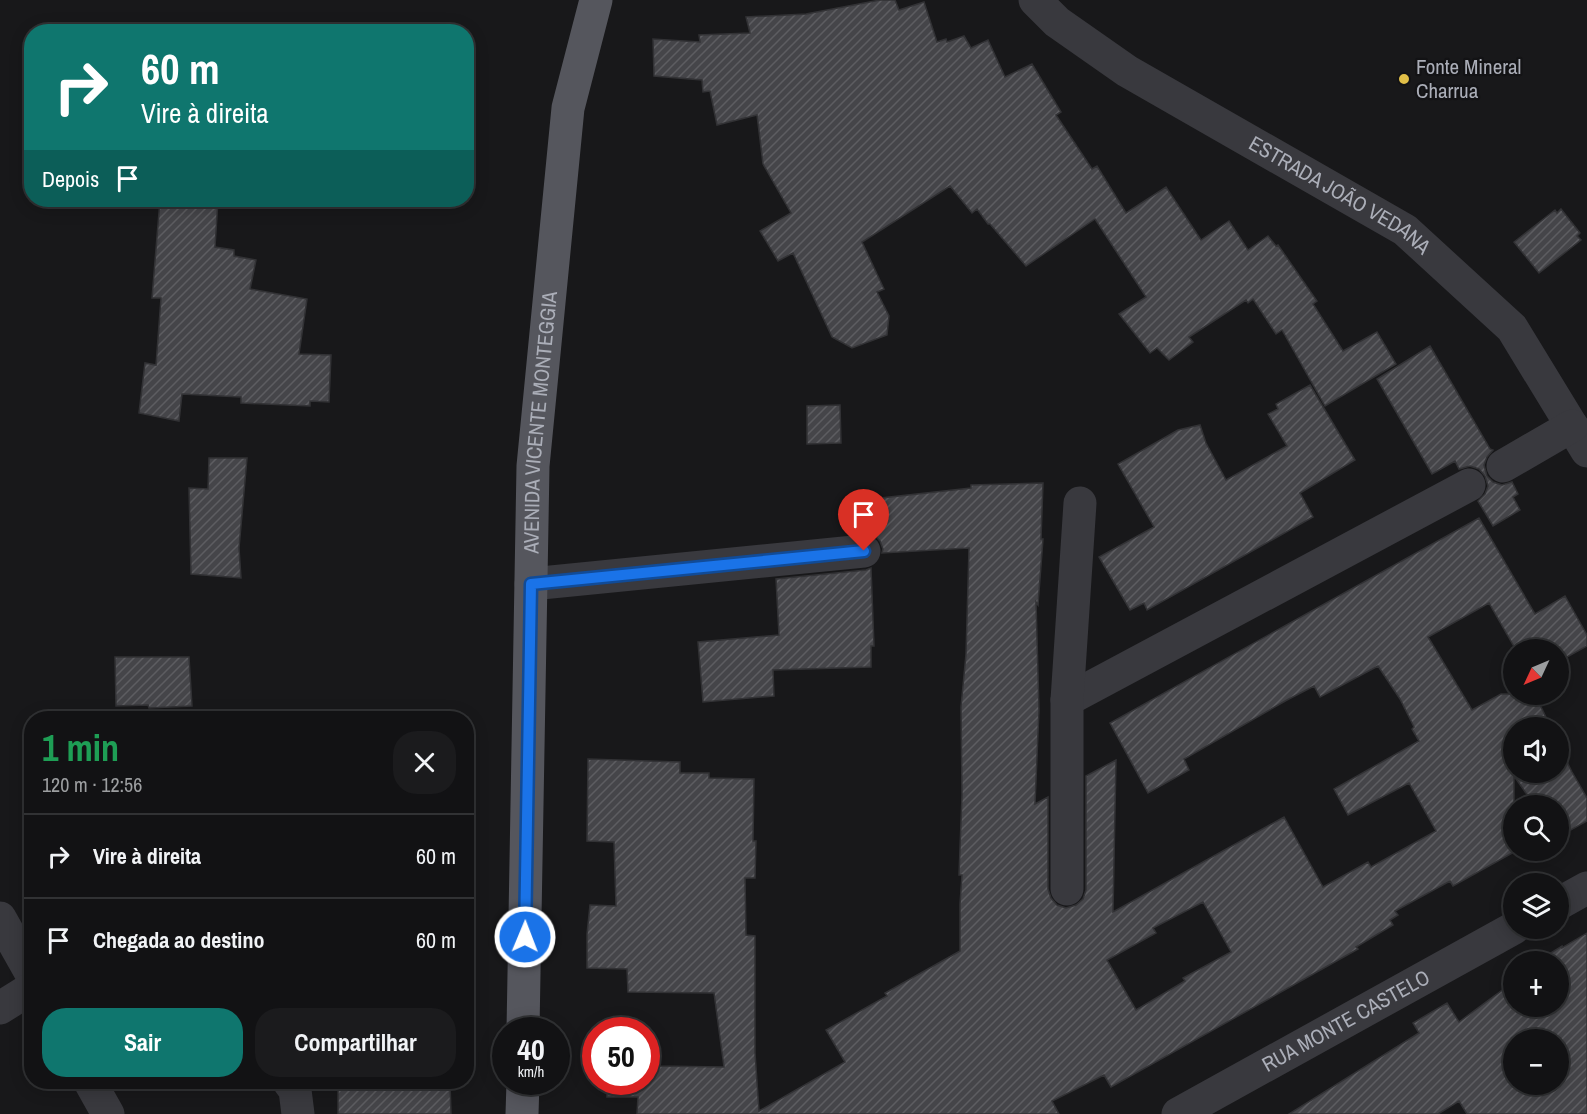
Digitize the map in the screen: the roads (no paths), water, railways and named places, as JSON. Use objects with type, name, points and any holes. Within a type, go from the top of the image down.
[{"type":"main road","name":"AVENIDA VICENTE MONTEGGIA","points":[[524,1017],[533,466],[567,108],[596,0]]},
{"type":"main road","points":[[522,1114],[523,1095]]},
{"type":"street","name":"ESTRADA JOÃO VEDANA","points":[[1035,0],[1057,22],[1127,71],[1405,230],[1512,328],[1580,439]]},
{"type":"street","points":[[1503,466],[1580,439]]},
{"type":"street","points":[[1067,700],[1469,486]]},
{"type":"street","points":[[1067,889],[1067,700],[1080,503]]},
{"type":"street","points":[[531,584],[864,551]]},
{"type":"street","points":[[1569,898],[1587,888]]},
{"type":"street","points":[[0,918],[24,961]]},
{"type":"street","name":"RUA MONTE CASTELO","points":[[1178,1114],[1503,934]]},
{"type":"street","points":[[0,1008],[24,993]]},
{"type":"street","points":[[94,1089],[108,1114]]},
{"type":"street","points":[[294,1089],[298,1114]]},
{"type":"place","name":"Fonte Mineral Charrua","points":[[1404,79]]}]
